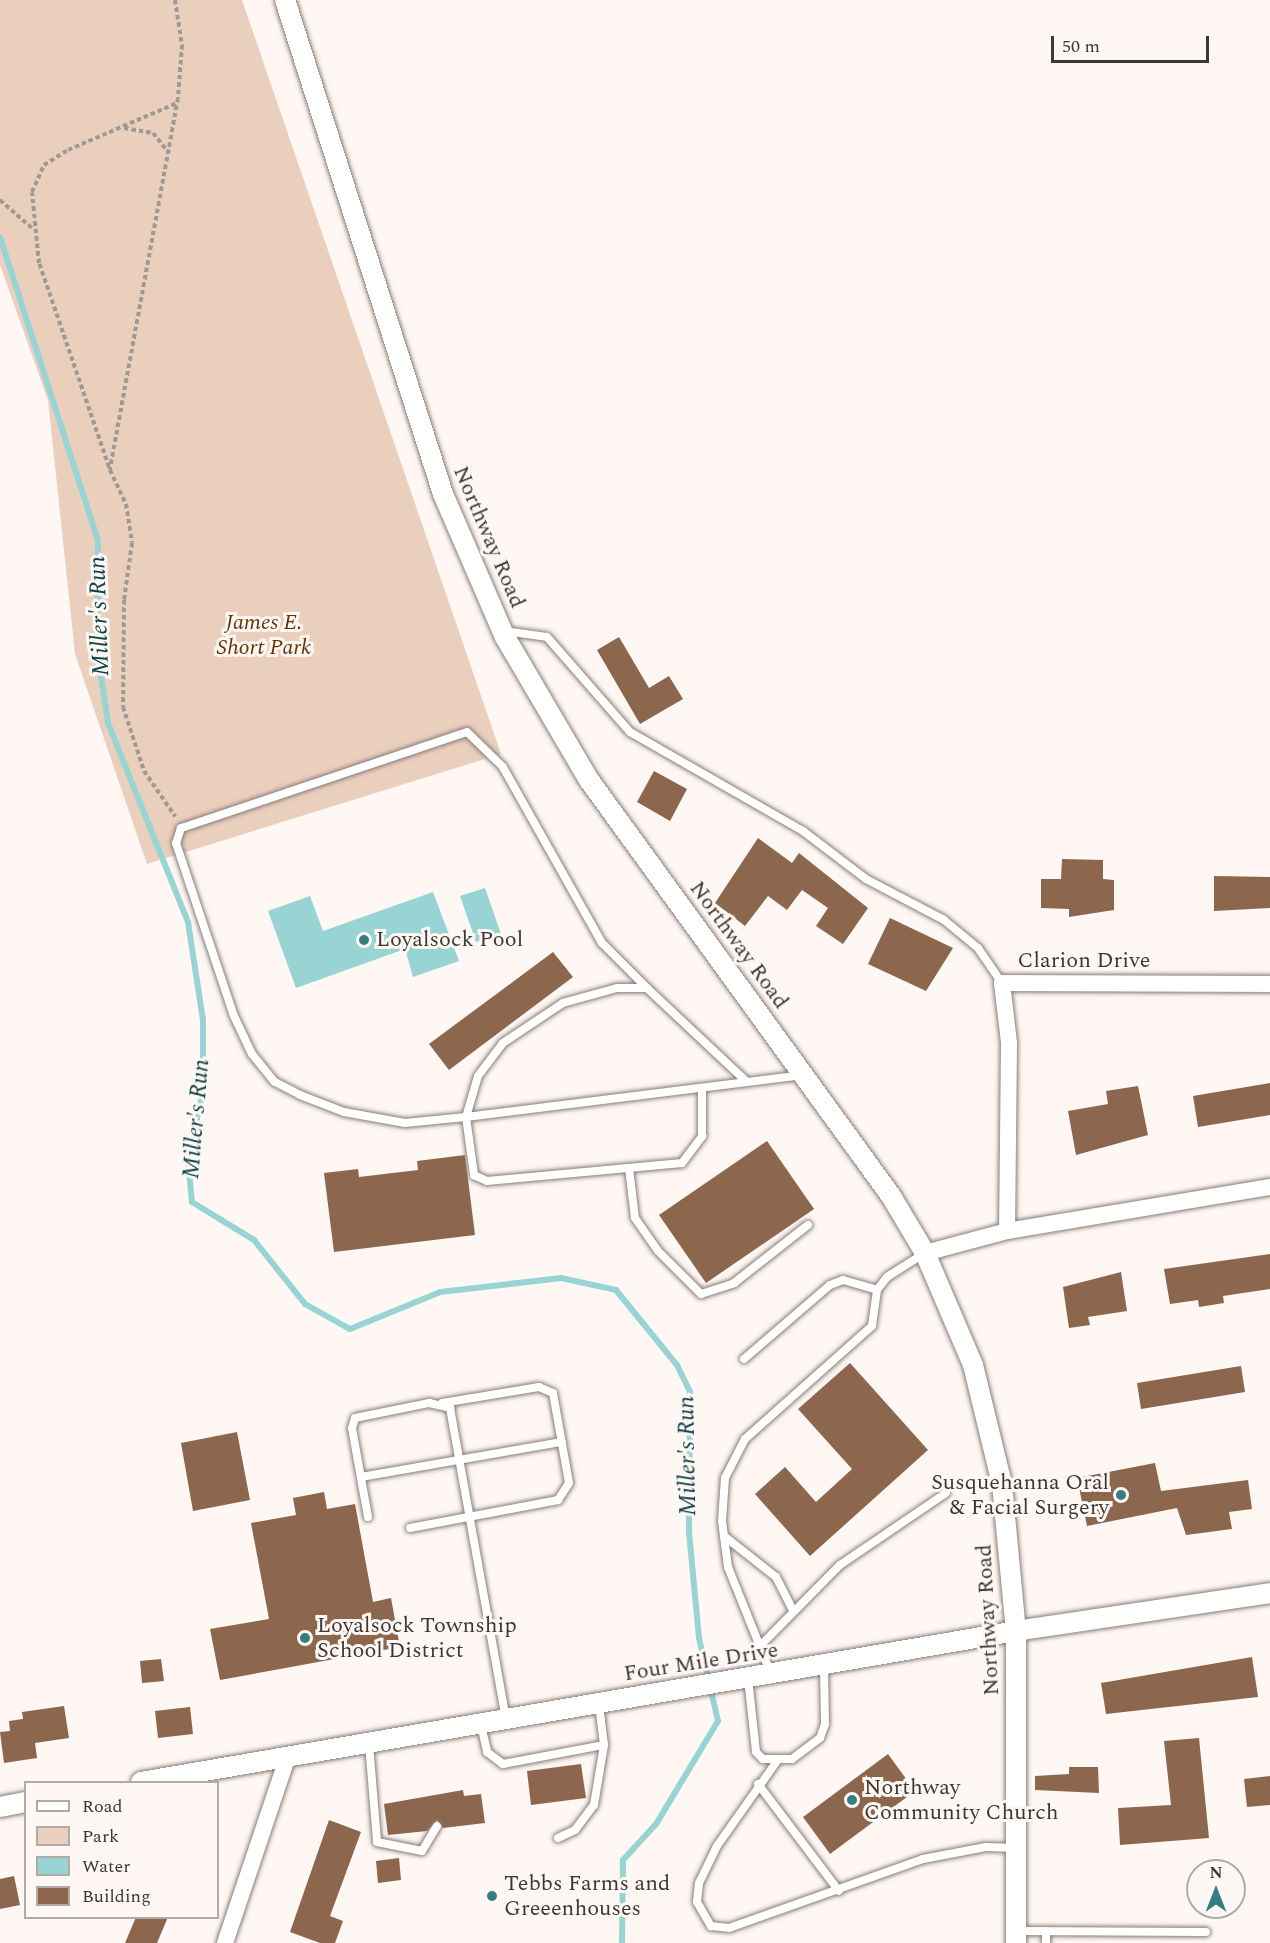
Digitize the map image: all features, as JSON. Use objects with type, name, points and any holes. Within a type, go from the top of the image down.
[{"type":"street","name":"Northway Road","points":[[285,0],[443,494],[502,631],[589,780],[804,1075],[925,1253],[973,1365],[989,1419],[1002,1484],[1016,1631],[1016,1937]]},
{"type":"street","name":"Clarion Drive","points":[[1007,1231],[1009,1043],[1002,983],[1270,984]]},
{"type":"street","points":[[925,1253],[1007,1231],[1270,1187]]},
{"type":"street","name":"Four Mile Drive","points":[[147,1781],[287,1759],[1016,1631],[1270,1593]]},
{"type":"street","points":[[225,1943],[287,1759]]},
{"type":"street","points":[[0,1807],[24,1802]]},
{"type":"lane","points":[[502,631],[547,637],[630,732],[803,831],[866,879],[944,920],[978,948],[1002,983]]},
{"type":"lane","points":[[747,1082],[646,988],[602,943],[502,767],[467,732],[181,828],[176,843],[234,1016],[252,1054],[275,1082],[344,1112],[375,1119],[432,1123],[804,1075]]},
{"type":"lane","points":[[646,988],[617,988],[563,1003],[503,1043],[478,1076],[466,1118],[474,1175],[487,1181],[682,1163],[697,1149],[702,1136],[702,1088]]},
{"type":"lane","points":[[629,1168],[635,1218],[658,1251],[701,1294],[734,1283],[808,1225]]},
{"type":"lane","points":[[771,1674],[735,1596],[723,1536],[725,1478],[745,1439],[861,1338],[877,1312],[877,1290],[887,1277],[925,1253]]},
{"type":"lane","points":[[744,1359],[830,1286],[843,1280],[877,1290]]},
{"type":"lane","points":[[368,1517],[355,1418],[539,1387],[553,1393],[569,1483],[558,1500],[410,1528]]},
{"type":"lane","points":[[442,1403],[450,1408],[506,1720]]},
{"type":"lane","points":[[361,1477],[562,1442]]},
{"type":"lane","points":[[759,1647],[793,1610],[840,1565],[946,1493]]},
{"type":"lane","points":[[723,1536],[776,1577],[793,1610]]},
{"type":"lane","points":[[740,1679],[750,1737],[763,1759],[777,1761],[792,1759],[820,1738],[824,1666]]},
{"type":"lane","points":[[558,1838],[574,1830],[594,1805],[604,1745],[599,1704]]},
{"type":"lane","points":[[481,1725],[488,1752],[502,1764],[604,1745]]},
{"type":"lane","points":[[369,1744],[377,1842],[422,1851],[437,1826]]},
{"type":"lane","points":[[777,1761],[758,1784],[699,1883],[697,1902],[711,1926],[729,1928],[839,1891],[923,1859],[986,1847],[1016,1848]]},
{"type":"lane","points":[[758,1784],[839,1891]]},
{"type":"lane","points":[[1016,1937],[1046,1931],[1206,1932]]},
{"type":"lane","points":[[1046,1931],[1046,1943]]},
{"type":"path","points":[[110,470],[170,154],[177,103],[182,45],[174,0]]},
{"type":"path","points":[[177,103],[44,165],[32,192],[33,229],[39,263],[110,470],[126,504],[132,543],[124,600],[123,707],[144,771],[181,828]]},
{"type":"path","points":[[124,128],[153,133],[170,154]]},
{"type":"path","points":[[0,200],[33,229]]},
{"type":"green space","name":"James E. Short Park","points":[[0,0],[242,0],[501,754],[147,864],[75,654],[48,400],[0,265]]},
{"type":"water","points":[[485,888],[501,934],[476,942],[460,896]]},
{"type":"water","name":"Loyalsock Pool","points":[[433,892],[459,961],[413,977],[405,949],[296,988],[268,911],[310,896],[323,931]]},
{"type":"building","points":[[619,637],[649,688],[669,676],[683,699],[640,724],[597,650]]},
{"type":"building","points":[[654,771],[687,789],[670,821],[637,802]]},
{"type":"building","points":[[758,838],[792,863],[799,853],[868,908],[843,944],[816,926],[828,908],[802,890],[787,910],[768,896],[745,926],[715,903]]},
{"type":"building","points":[[1062,859],[1103,860],[1103,879],[1114,880],[1114,910],[1069,917],[1069,909],[1041,908],[1041,879],[1061,879]]},
{"type":"building","points":[[1214,876],[1270,877],[1270,908],[1214,911]]},
{"type":"building","points":[[890,918],[953,948],[926,991],[868,964]]},
{"type":"building","points":[[553,952],[573,977],[449,1070],[429,1044]]},
{"type":"building","points":[[1270,1083],[1270,1115],[1198,1127],[1193,1096]]},
{"type":"building","points":[[1138,1086],[1148,1135],[1076,1155],[1068,1111],[1108,1104],[1106,1091]]},
{"type":"building","points":[[767,1141],[814,1209],[706,1283],[659,1215]]},
{"type":"building","points":[[465,1155],[475,1235],[334,1252],[324,1173],[358,1169],[359,1177],[418,1170],[417,1161]]},
{"type":"building","points":[[1270,1254],[1270,1289],[1223,1296],[1224,1303],[1199,1307],[1198,1300],[1170,1304],[1164,1269]]},
{"type":"building","points":[[1121,1272],[1127,1311],[1088,1317],[1090,1325],[1069,1328],[1063,1287]]},
{"type":"building","points":[[850,1363],[928,1450],[810,1556],[755,1494],[785,1467],[816,1502],[852,1469],[798,1409]]},
{"type":"building","points":[[1241,1366],[1245,1392],[1141,1409],[1137,1383]]},
{"type":"building","points":[[237,1432],[250,1500],[193,1511],[181,1443]]},
{"type":"building","points":[[1155,1463],[1161,1491],[1248,1480],[1252,1509],[1229,1512],[1232,1529],[1186,1535],[1177,1508],[1087,1526],[1077,1478]]},
{"type":"building","points":[[324,1492],[327,1509],[355,1504],[373,1602],[391,1598],[400,1647],[220,1680],[210,1629],[269,1619],[251,1523],[296,1515],[293,1498]]},
{"type":"building","points":[[1252,1657],[1258,1697],[1106,1714],[1101,1683]]},
{"type":"building","points":[[161,1659],[164,1681],[142,1683],[140,1661]]},
{"type":"building","points":[[64,1706],[69,1738],[35,1743],[37,1758],[4,1763],[0,1732],[10,1731],[9,1721],[23,1719],[22,1712]]},
{"type":"building","points":[[190,1707],[193,1734],[158,1738],[155,1711]]},
{"type":"building","points":[[1199,1738],[1209,1838],[1120,1845],[1118,1808],[1171,1805],[1164,1741]]},
{"type":"building","name":"Northway Community Church","points":[[888,1754],[915,1791],[830,1854],[803,1817]]},
{"type":"building","points":[[581,1764],[586,1798],[531,1805],[527,1771]]},
{"type":"building","points":[[1069,1767],[1098,1767],[1099,1793],[1035,1790],[1035,1776],[1069,1774]]},
{"type":"building","points":[[1270,1776],[1270,1805],[1247,1807],[1244,1779]]},
{"type":"building","points":[[463,1790],[464,1796],[481,1794],[485,1823],[443,1828],[437,1820],[427,1831],[388,1835],[384,1804]]},
{"type":"building","points":[[329,1820],[361,1832],[330,1916],[343,1921],[335,1943],[320,1943],[290,1932]]},
{"type":"building","points":[[399,1858],[401,1880],[378,1883],[376,1861]]},
{"type":"building","points":[[14,1876],[20,1905],[0,1909],[0,1879]]},
{"type":"building","points":[[135,1919],[167,1919],[157,1943],[125,1943]]},
{"type":"waterway","name":"Miller's Run","points":[[0,237],[98,541],[97,650],[108,723],[188,922],[203,1020],[203,1090],[188,1161],[192,1202],[254,1240],[305,1304],[350,1329],[440,1292],[561,1278],[616,1290],[677,1365],[690,1392],[689,1532],[699,1638],[718,1721],[656,1824],[623,1860],[622,1943]]},
{"type":"place","name":"Loyalsock Pool","points":[[364,940]]},
{"type":"place","name":"Susquehanna Oral & Facial Surgery","points":[[1121,1495]]},
{"type":"place","name":"Loyalsock Township School District","points":[[305,1638]]},
{"type":"place","name":"Northway Community Church","points":[[852,1800]]},
{"type":"place","name":"Tebbs Farms and Greeenhouses","points":[[492,1896]]}]
